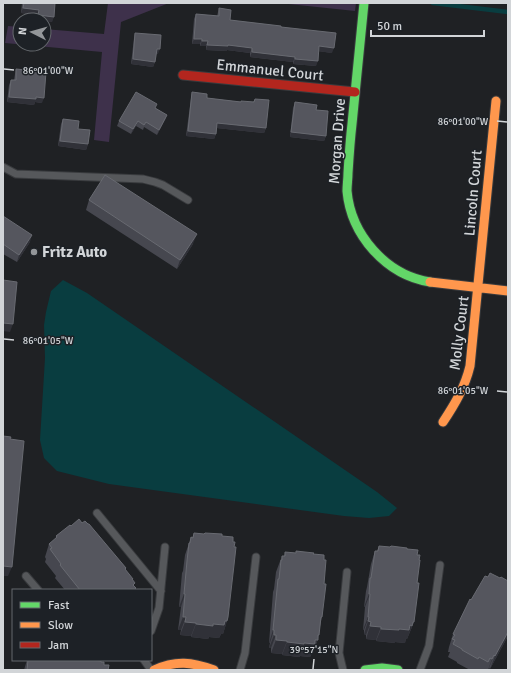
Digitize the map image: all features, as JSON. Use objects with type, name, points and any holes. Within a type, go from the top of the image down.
[{"type":"street","name":"Morgan Drive","points":[[364,3],[349,154],[347,191],[352,215],[364,240],[392,267],[412,277],[426,281],[508,291]]},
{"type":"street","name":"Emmanuel Court","points":[[183,75],[355,92]]},
{"type":"street","name":"Lincoln Court","points":[[478,288],[496,101]]},
{"type":"street","name":"Molly Court","points":[[443,422],[455,406],[465,385],[469,371],[478,288]]},
{"type":"street","points":[[156,669],[171,663],[183,662],[192,663],[214,670]]},
{"type":"street","points":[[365,670],[383,668],[398,670]]},
{"type":"lane","points":[[3,167],[16,174],[143,179],[163,185],[188,200]]},
{"type":"lane","points":[[97,513],[161,591]]},
{"type":"lane","points":[[152,628],[159,608],[165,547]]},
{"type":"lane","points":[[240,670],[245,653],[256,557]]},
{"type":"lane","points":[[420,670],[429,646],[440,565]]},
{"type":"lane","points":[[343,670],[339,653],[347,572]]},
{"type":"lane","points":[[26,576],[37,589]]},
{"type":"lane","points":[[145,661],[156,669]]},
{"type":"shaded area","points":[[108,3],[169,3],[121,22],[109,142],[94,140],[102,52],[52,47],[52,30],[104,34]]},
{"type":"shaded area","points":[[279,3],[356,3],[355,11]]},
{"type":"shaded area","points":[[8,26],[12,26],[12,44],[5,43]]},
{"type":"water","points":[[63,280],[87,293],[377,492],[397,508],[389,516],[369,518],[344,516],[109,484],[57,471],[44,458],[40,440],[45,358],[44,325],[51,291]]},
{"type":"building","points":[[24,3],[55,3],[54,17],[52,17],[52,12],[39,12],[39,10],[23,8]]},
{"type":"building","points":[[219,8],[231,10],[230,20],[336,33],[334,48],[319,46],[318,61],[252,52],[252,48],[228,45],[207,45],[208,41],[194,39],[196,14],[219,16]]},
{"type":"building","points":[[135,33],[161,35],[160,49],[157,49],[155,62],[133,59]]},
{"type":"building","points":[[16,69],[46,72],[44,98],[36,97],[36,99],[9,97],[11,80],[16,80]]},
{"type":"building","points":[[136,92],[157,104],[155,108],[167,115],[159,130],[146,122],[144,125],[138,121],[133,129],[119,121]]},
{"type":"building","points":[[192,92],[207,94],[207,98],[241,102],[254,102],[255,99],[269,100],[266,128],[217,123],[216,134],[188,131]]},
{"type":"building","points":[[295,102],[317,105],[316,110],[328,111],[326,136],[291,132]]},
{"type":"building","points":[[63,119],[79,121],[78,129],[90,130],[88,144],[60,141]]},
{"type":"building","points":[[105,175],[197,234],[180,260],[89,200]]},
{"type":"building","points":[[3,216],[32,235],[19,255],[3,244]]},
{"type":"building","points":[[3,280],[17,282],[13,324],[3,323]]},
{"type":"building","points":[[3,436],[11,437],[10,439],[24,441],[12,567],[3,566]]},
{"type":"building","points":[[79,519],[82,523],[85,521],[89,524],[126,568],[125,569],[135,583],[133,585],[136,588],[79,589],[60,565],[61,564],[50,549],[52,548],[49,544],[57,537],[56,536],[70,525],[71,526]]},
{"type":"building","points":[[194,533],[222,534],[222,536],[233,537],[233,542],[235,542],[234,547],[236,547],[228,617],[224,625],[213,624],[213,626],[185,622],[186,617],[183,617],[189,543],[191,537],[193,538]]},
{"type":"building","points":[[379,546],[391,546],[418,550],[417,555],[420,555],[417,583],[419,583],[414,622],[412,626],[410,625],[409,630],[381,629],[381,627],[370,626],[371,622],[368,621],[370,578],[375,551],[378,551]]},
{"type":"building","points":[[296,551],[324,555],[324,560],[326,560],[324,584],[326,584],[322,617],[318,640],[315,640],[315,644],[276,640],[276,635],[274,635],[273,630],[278,579],[282,556],[285,556],[285,552],[296,553]]},
{"type":"building","points":[[490,573],[508,581],[508,632],[495,656],[494,655],[492,659],[490,658],[488,662],[479,657],[478,659],[462,650],[453,644],[455,640],[452,639],[470,599],[471,600],[485,576],[488,577]]},
{"type":"building","points":[[28,661],[101,661],[104,662],[104,665],[109,665],[108,670],[27,670]]},
{"type":"waterway","points":[[433,3],[508,12]]},
{"type":"traffic: fast","points":[[364,3],[349,155],[347,191],[350,207],[355,223],[363,237],[385,262],[414,278],[430,282]]},
{"type":"traffic: fast","points":[[365,670],[382,668],[398,670]]},
{"type":"traffic: slow","points":[[443,422],[459,395],[470,366],[496,101]]},
{"type":"traffic: slow","points":[[430,282],[508,291]]},
{"type":"traffic: slow","points":[[154,670],[177,663],[198,665],[214,670]]},
{"type":"traffic: jam","points":[[183,75],[355,92]]},
{"type":"place","name":"Fritz Auto","points":[[34,252]]}]
